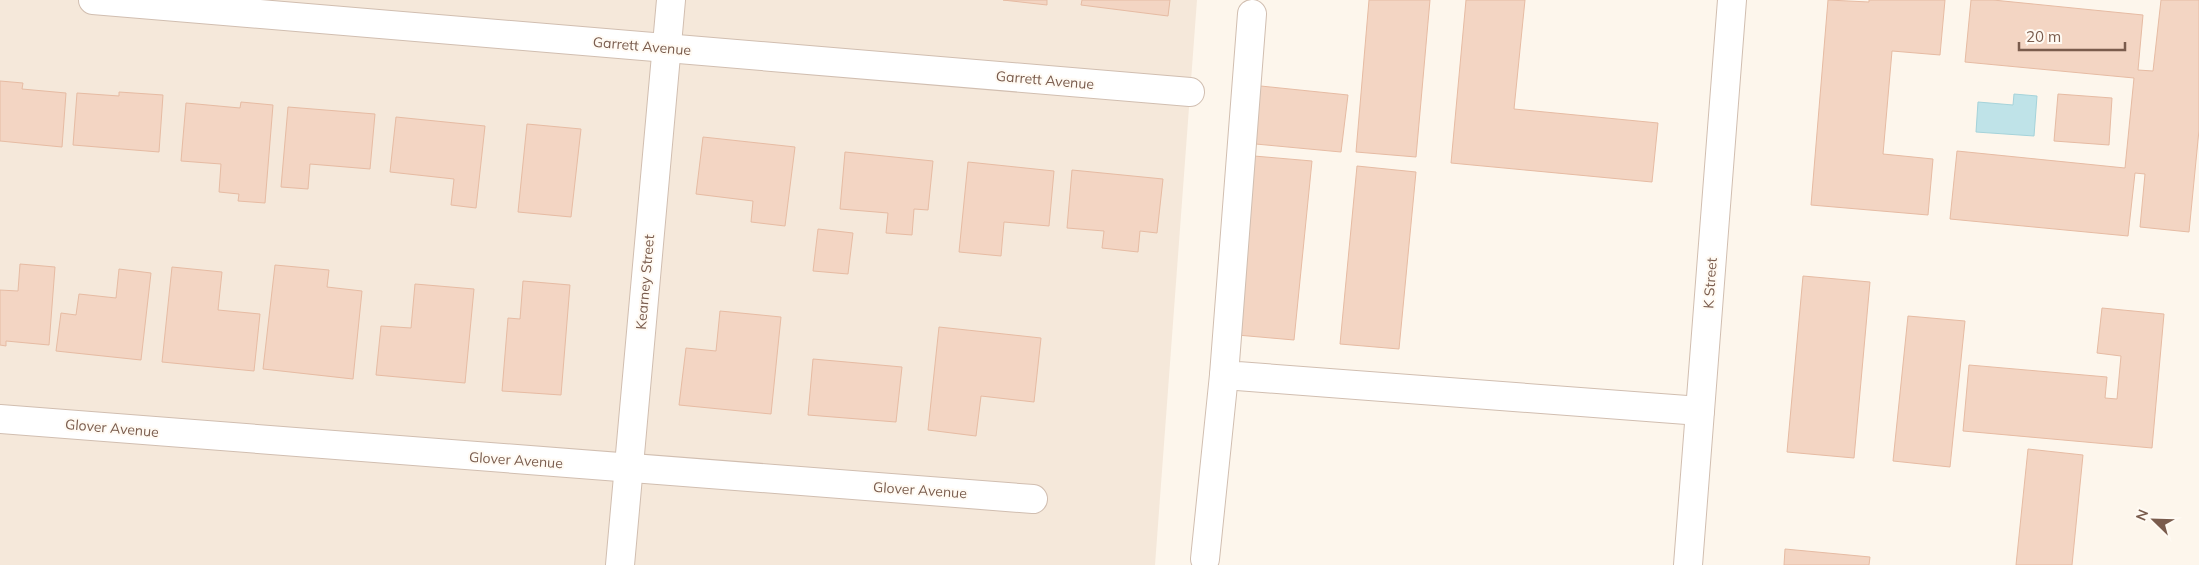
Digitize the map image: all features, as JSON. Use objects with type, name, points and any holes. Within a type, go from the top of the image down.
[{"type":"street","name":"Garrett Avenue","points":[[93,0],[1190,92]]},
{"type":"street","name":"Kearney Street","points":[[620,565],[671,0]]},
{"type":"street","name":"K Street","points":[[1688,565],[1732,0]]},
{"type":"street","points":[[1205,560],[1224,375],[1252,14]]},
{"type":"street","points":[[1224,375],[1700,411]]},
{"type":"street","name":"Glover Avenue","points":[[0,419],[1033,499]]},
{"type":"shaded area","points":[[0,0],[1197,0],[1155,565],[0,565]]},
{"type":"water","points":[[2014,94],[2037,96],[2034,136],[1976,132],[1978,102],[2013,105]]},
{"type":"building","points":[[1003,0],[1047,0],[1047,5]]},
{"type":"building","points":[[1082,0],[1170,0],[1168,16],[1081,5]]},
{"type":"building","points":[[1369,0],[1430,0],[1416,157],[1356,152]]},
{"type":"building","points":[[1466,0],[1525,0],[1514,109],[1658,123],[1652,182],[1451,163]]},
{"type":"building","points":[[1828,0],[1869,2],[1869,0],[1945,0],[1940,55],[1892,51],[1883,154],[1933,159],[1928,215],[1811,205]]},
{"type":"building","points":[[1971,0],[1993,0],[2143,15],[2138,70],[2153,71],[2161,0],[2199,0],[2199,130],[2189,232],[2140,227],[2145,174],[2135,173],[2128,236],[1950,219],[1957,151],[2125,168],[2134,78],[1965,62]]},
{"type":"building","points":[[0,81],[23,83],[22,89],[66,93],[62,147],[0,141]]},
{"type":"building","points":[[1251,85],[1348,95],[1341,152],[1245,143]]},
{"type":"building","points":[[119,92],[163,95],[159,152],[73,145],[77,93],[119,96]]},
{"type":"building","points":[[2058,94],[2112,98],[2109,145],[2054,141]]},
{"type":"building","points":[[241,102],[273,105],[265,203],[238,201],[239,194],[219,192],[221,164],[181,161],[186,103],[240,108]]},
{"type":"building","points":[[288,107],[375,114],[370,169],[310,164],[308,189],[281,187]]},
{"type":"building","points":[[396,117],[485,126],[476,208],[451,205],[454,179],[390,172]]},
{"type":"building","points":[[527,124],[581,129],[571,217],[518,212]]},
{"type":"building","points":[[703,137],[795,147],[785,226],[751,222],[753,201],[696,194]]},
{"type":"building","points":[[845,152],[933,161],[928,210],[914,209],[912,235],[886,233],[888,213],[840,209]]},
{"type":"building","points":[[1254,156],[1312,161],[1294,340],[1237,335]]},
{"type":"building","points":[[968,162],[1054,171],[1049,226],[1004,222],[1001,256],[959,252]]},
{"type":"building","points":[[1357,166],[1416,172],[1399,349],[1340,344]]},
{"type":"building","points":[[1072,170],[1163,179],[1157,233],[1140,231],[1138,252],[1102,248],[1104,231],[1067,228]]},
{"type":"building","points":[[818,229],[853,233],[848,274],[813,271]]},
{"type":"building","points":[[20,264],[55,267],[49,345],[6,341],[6,346],[0,345],[0,290],[18,291]]},
{"type":"building","points":[[275,265],[329,270],[327,287],[362,291],[353,379],[263,369]]},
{"type":"building","points":[[172,267],[222,272],[218,310],[260,314],[254,371],[162,362]]},
{"type":"building","points":[[119,269],[151,273],[141,360],[56,351],[61,313],[76,315],[79,294],[116,298]]},
{"type":"building","points":[[1803,276],[1870,282],[1854,458],[1787,452]]},
{"type":"building","points":[[523,281],[570,285],[561,395],[502,391],[508,318],[520,319]]},
{"type":"building","points":[[415,284],[474,289],[465,383],[376,375],[381,326],[411,328]]},
{"type":"building","points":[[2102,308],[2164,314],[2152,448],[1963,431],[1969,365],[2107,377],[2105,398],[2117,399],[2121,356],[2097,353]]},
{"type":"building","points":[[720,311],[781,317],[771,414],[679,405],[686,348],[716,351]]},
{"type":"building","points":[[1908,316],[1965,321],[1950,467],[1893,461]]},
{"type":"building","points":[[939,327],[1041,338],[1034,402],[981,396],[976,436],[928,430]]},
{"type":"building","points":[[813,359],[902,367],[896,422],[808,415]]},
{"type":"building","points":[[2028,449],[2083,455],[2072,565],[2016,565]]},
{"type":"building","points":[[1785,549],[1870,557],[1869,565],[1784,565]]}]
